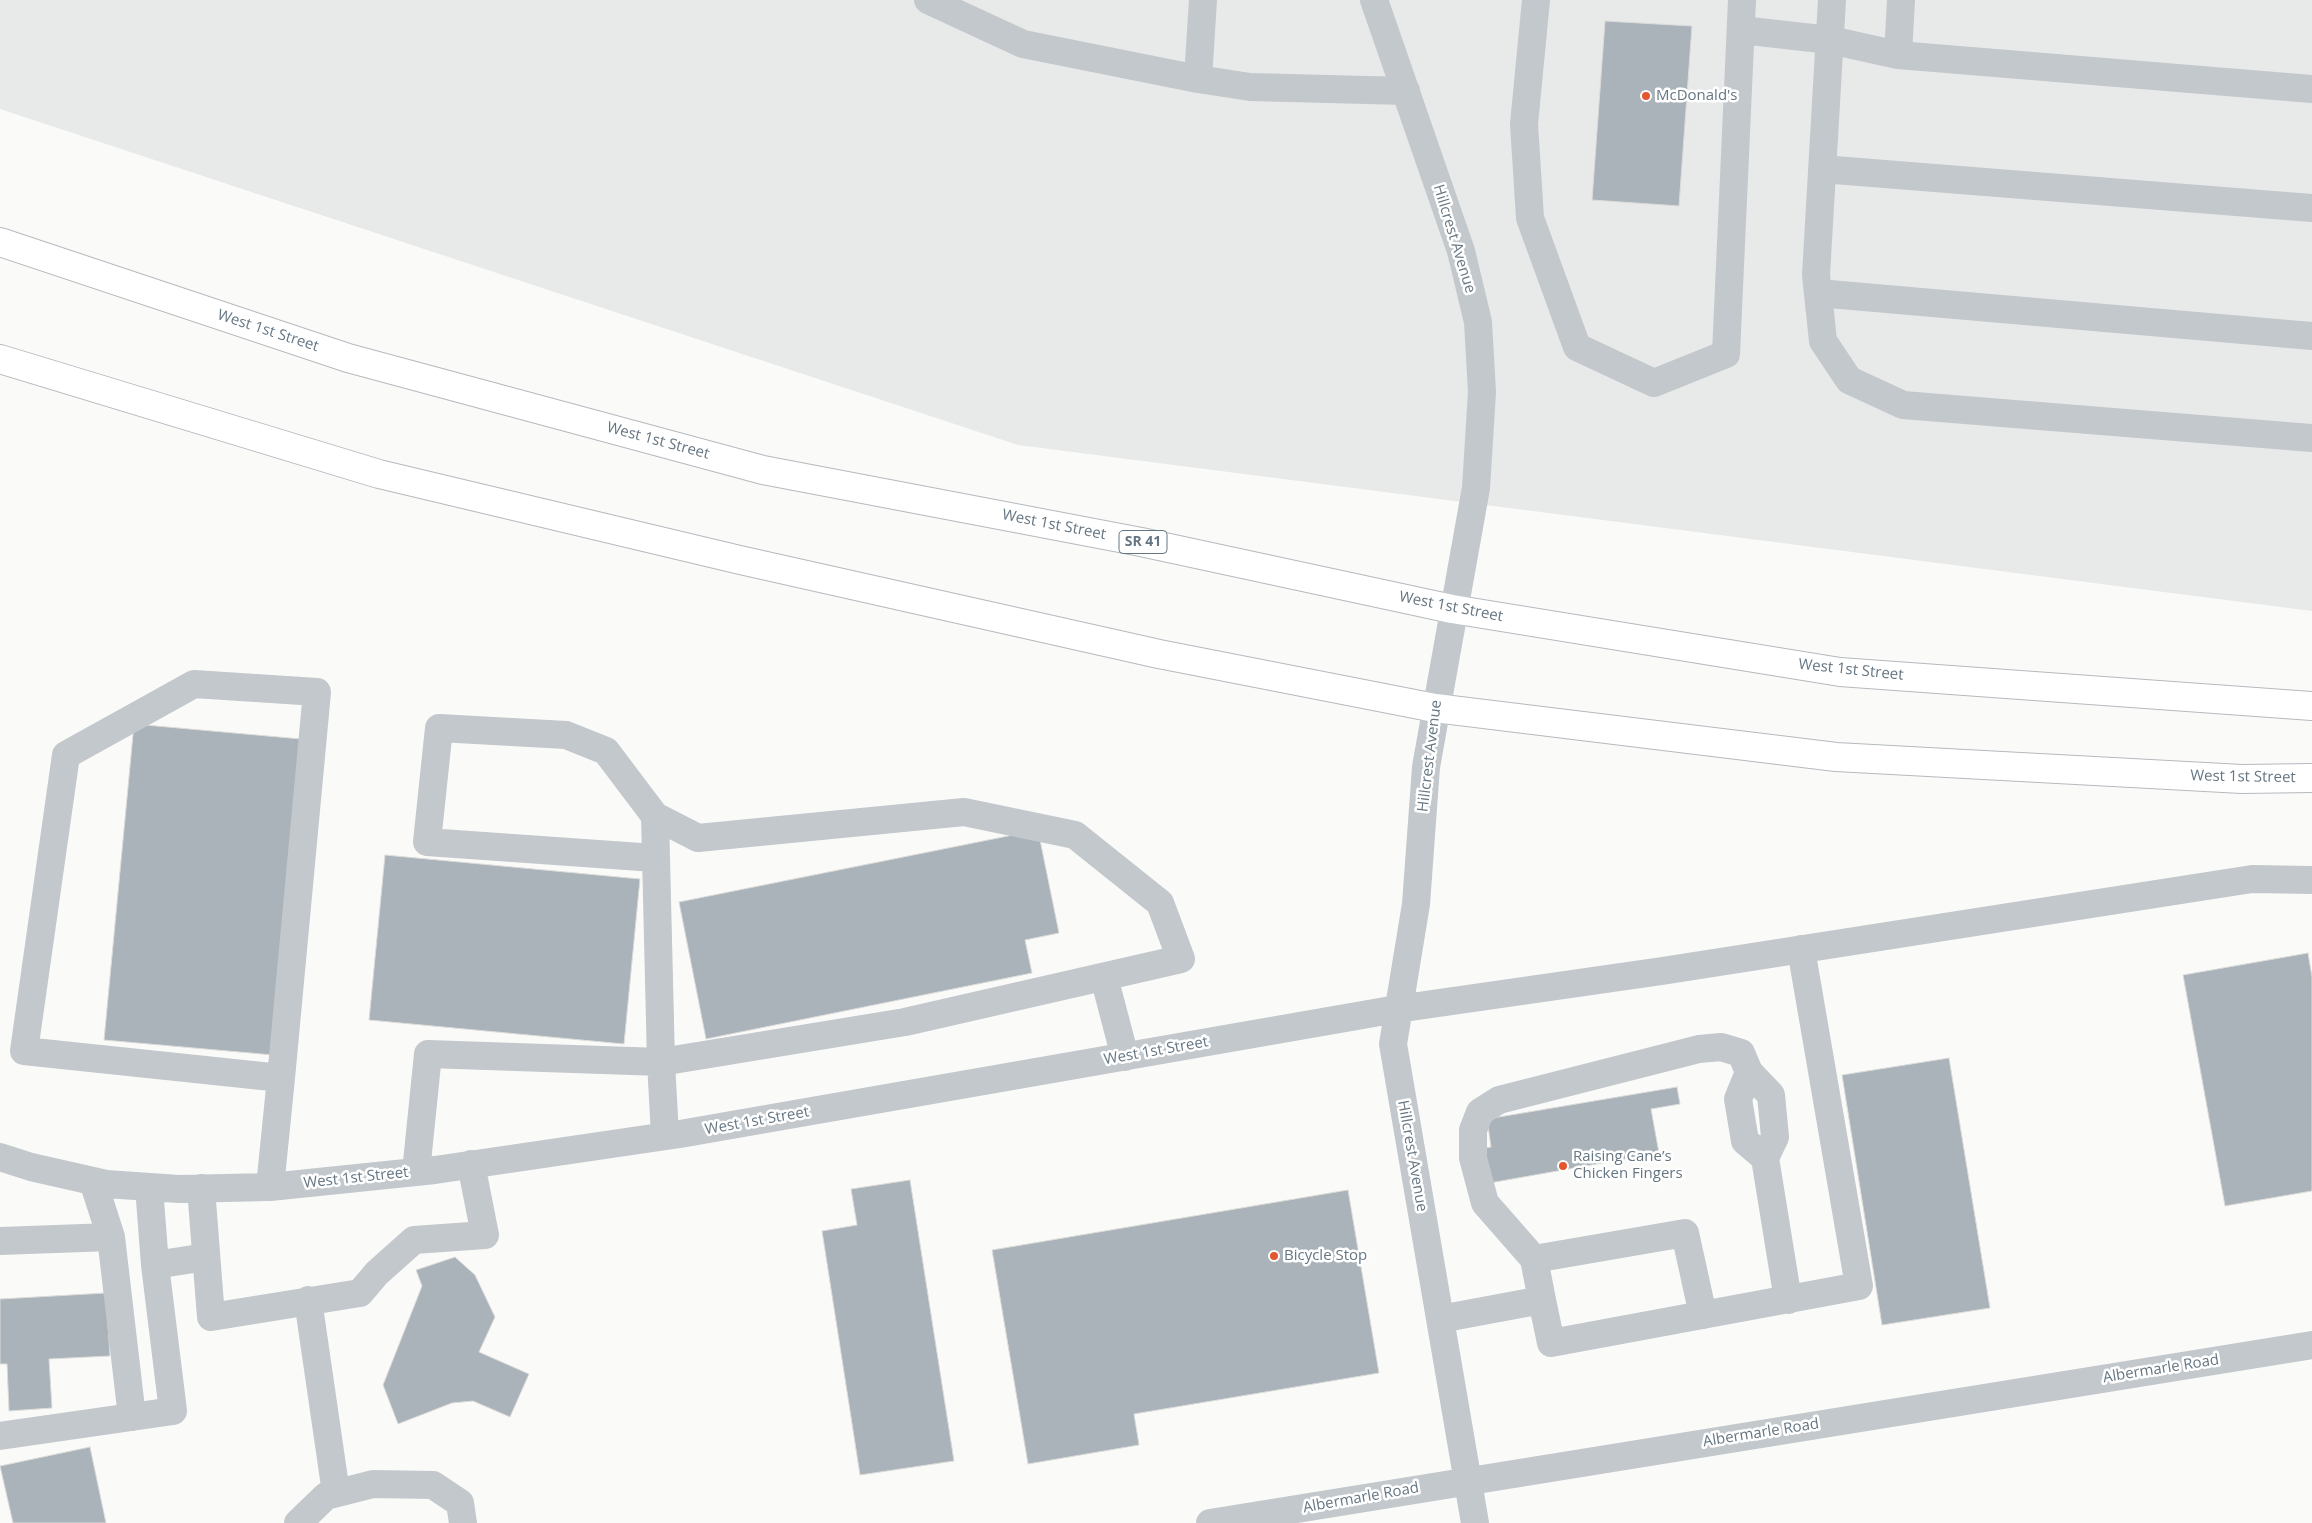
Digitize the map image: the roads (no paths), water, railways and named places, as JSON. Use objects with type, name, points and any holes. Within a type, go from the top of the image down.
[{"type":"main road","name":"West 1st Street","points":[[0,242],[348,358],[763,470],[1142,542],[1452,609],[1840,672],[2312,706]]},
{"type":"main road","name":"West 1st Street","points":[[0,358],[379,474],[740,560],[1150,652],[1435,708],[1836,757],[2242,780],[2312,778]]},
{"type":"street","points":[[928,0],[1023,44],[1198,78],[1250,87],[1406,92]]},
{"type":"street","points":[[1198,78],[1203,0]]},
{"type":"street","name":"Hillcrest Avenue","points":[[1374,0],[1461,250],[1478,322],[1482,392],[1476,488],[1452,609],[1426,767],[1416,904],[1397,1010],[1393,1044],[1475,1523]]},
{"type":"street","points":[[1536,0],[1524,124],[1530,218],[1578,347],[1654,383],[1726,354],[1742,0]]},
{"type":"street","points":[[1832,0],[1816,275],[1823,341],[1849,380],[1903,406],[2312,438]]},
{"type":"street","points":[[1898,55],[1901,0]]},
{"type":"street","points":[[1741,30],[1830,40],[1898,55],[2312,89]]},
{"type":"street","points":[[1822,169],[2312,208]]},
{"type":"street","points":[[1818,293],[2312,336]]},
{"type":"street","points":[[270,1187],[281,1078],[317,692],[194,684],[66,755],[24,1051],[281,1078]]},
{"type":"street","points":[[416,1172],[428,1054],[661,1062],[905,1022],[1181,959],[1160,903],[1075,835],[964,812],[698,838],[655,816],[606,752],[590,745],[566,735],[439,728],[427,842],[655,858]]},
{"type":"street","points":[[655,816],[661,1062],[666,1136]]},
{"type":"street","name":"West 1st Street","points":[[0,1157],[31,1167],[93,1181],[149,1187],[270,1187],[416,1172],[666,1136],[1397,1010],[2252,879],[2312,880]]},
{"type":"street","points":[[1788,1300],[1765,1158],[1744,1141],[1738,1099],[1749,1072],[1741,1053],[1721,1047],[1699,1049],[1499,1100],[1480,1112],[1473,1130],[1474,1158],[1485,1203],[1534,1259],[1551,1343],[1788,1300],[1859,1286],[1801,949]]},
{"type":"street","points":[[1104,977],[1125,1057]]},
{"type":"street","points":[[200,1188],[210,1317],[360,1293],[377,1273],[414,1240],[485,1235],[471,1164]]},
{"type":"street","points":[[93,1181],[111,1237],[132,1417]]},
{"type":"street","points":[[0,1436],[173,1412],[155,1265],[149,1187]]},
{"type":"street","points":[[1534,1259],[1685,1233],[1703,1315]]},
{"type":"street","points":[[0,1241],[111,1237]]},
{"type":"street","points":[[155,1265],[206,1257]]},
{"type":"street","points":[[308,1300],[336,1493]]},
{"type":"street","points":[[1440,1319],[1542,1300]]},
{"type":"street","name":"Albermarle Road","points":[[1210,1523],[2312,1344]]},
{"type":"street","points":[[298,1523],[326,1496],[373,1484],[433,1485],[460,1503],[463,1523]]},
{"type":"place","name":"McDonald's","points":[[1646,96]]},
{"type":"place","name":"Raising Cane’s Chicken Fingers","points":[[1563,1166]]},
{"type":"place","name":"Bicycle Stop","points":[[1274,1256]]}]
